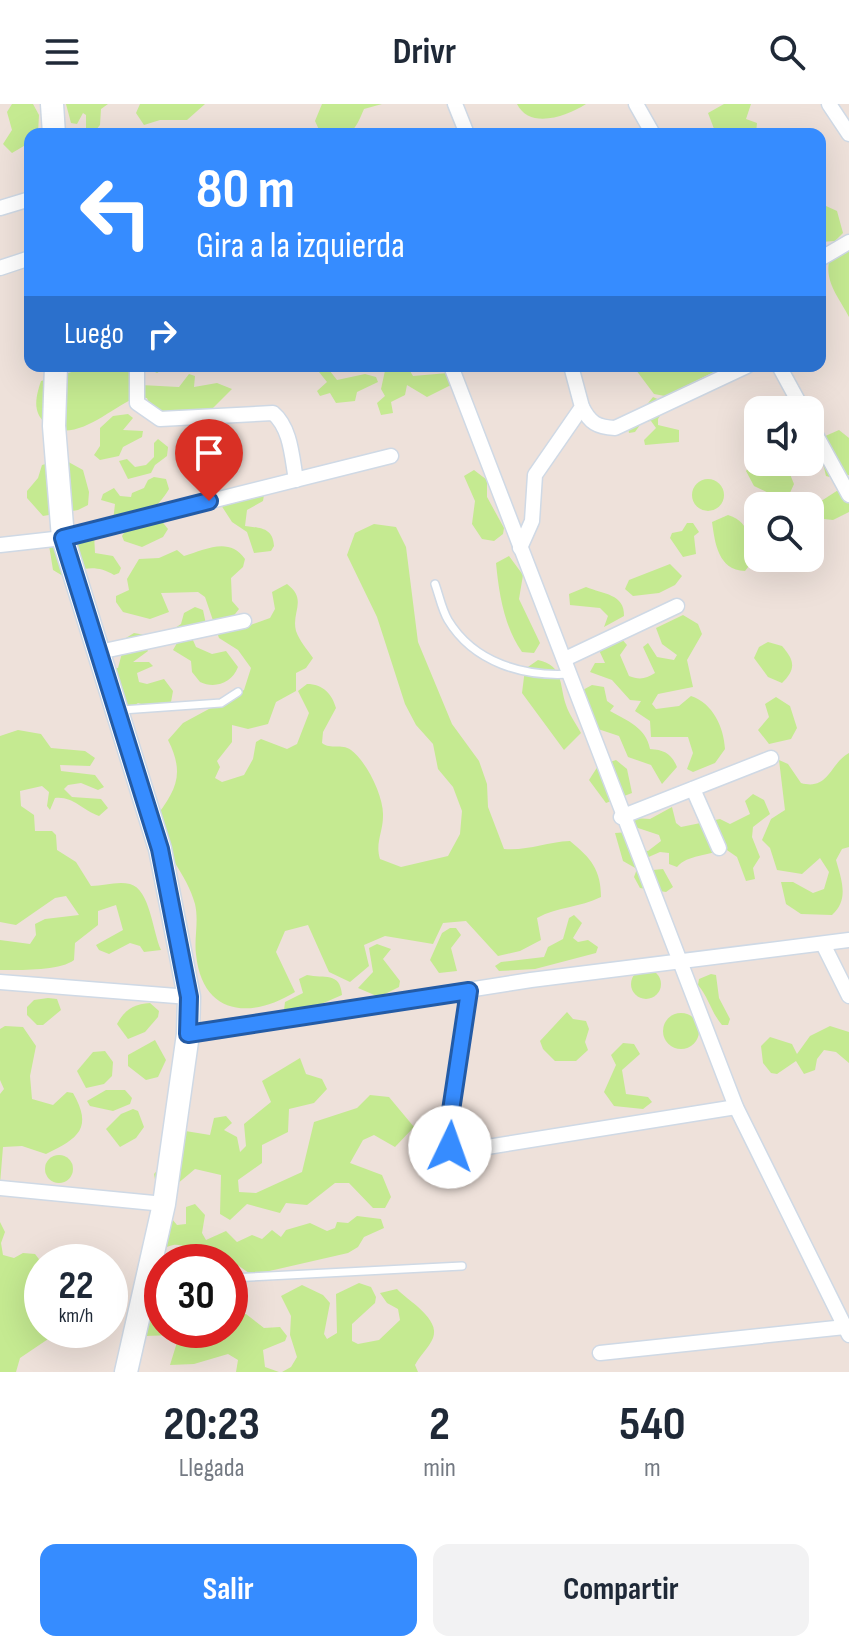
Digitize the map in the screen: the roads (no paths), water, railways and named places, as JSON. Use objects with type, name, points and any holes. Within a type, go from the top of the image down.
[{"type":"street","points":[[52,104],[54,128]]},
{"type":"street","points":[[455,104],[465,128]]},
{"type":"street","points":[[636,104],[650,128]]},
{"type":"street","points":[[829,104],[849,134]]},
{"type":"street","points":[[0,208],[24,201]]},
{"type":"street","points":[[826,255],[849,242]]},
{"type":"street","points":[[0,268],[24,260]]},
{"type":"street","points":[[56,372],[54,426],[63,538],[160,849],[189,997],[188,1034],[159,1244]]},
{"type":"street","points":[[137,372],[137,403],[160,419],[273,413],[281,420],[287,434],[296,480]]},
{"type":"street","points":[[453,372],[565,659],[621,817],[736,1107],[847,1331],[600,1353]]},
{"type":"street","points":[[573,372],[588,420],[599,427],[615,428],[734,372]]},
{"type":"street","points":[[782,372],[795,396]]},
{"type":"street","points":[[520,548],[532,521],[535,475],[582,407]]},
{"type":"street","points":[[824,449],[849,495]]},
{"type":"street","points":[[0,545],[63,538],[391,456]]},
{"type":"street","points":[[565,659],[677,606]]},
{"type":"street","points":[[99,652],[244,621]]},
{"type":"street","points":[[621,817],[771,758]]},
{"type":"street","points":[[693,789],[719,848]]},
{"type":"street","points":[[188,1034],[679,961],[849,940]]},
{"type":"street","points":[[823,944],[849,996]]},
{"type":"street","points":[[0,982],[189,997]]},
{"type":"street","points":[[469,991],[447,1137],[450,1147],[456,1152],[736,1107]]},
{"type":"street","points":[[0,1188],[164,1204]]},
{"type":"street","points":[[126,1372],[144,1316]]},
{"type":"lane","points":[[435,584],[448,620],[466,640],[497,664],[524,674],[570,674]]},
{"type":"lane","points":[[116,708],[129,712],[221,703],[238,692]]},
{"type":"lane","points":[[248,1277],[462,1266]]}]
